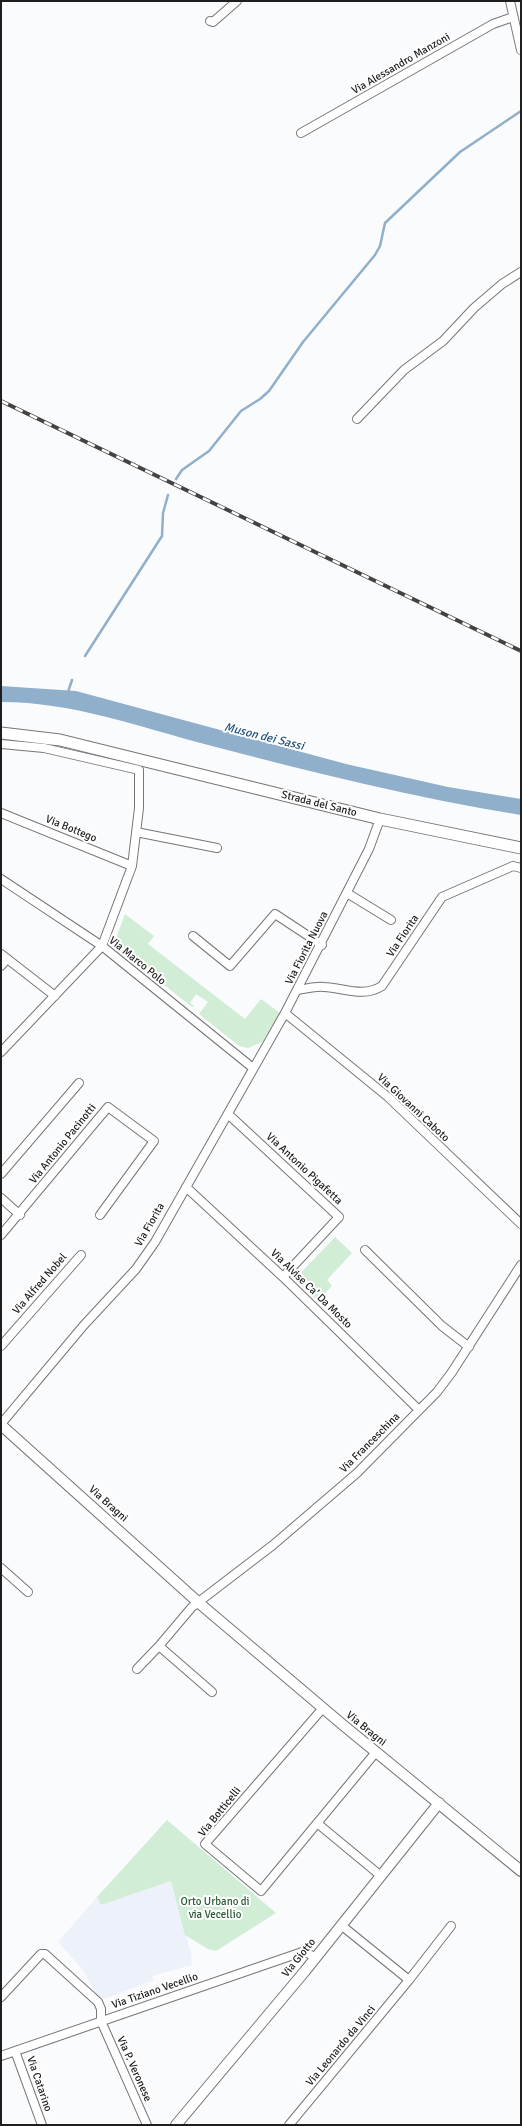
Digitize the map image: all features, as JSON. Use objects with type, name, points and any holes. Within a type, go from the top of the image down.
[{"type":"main road","name":"Strada del Santo","points":[[1,732],[60,740],[117,759],[380,819],[521,848]]},
{"type":"street","points":[[210,21],[213,22],[237,1]]},
{"type":"street","points":[[510,1],[521,50]]},
{"type":"street","name":"Via Alessandro Manzoni","points":[[301,133],[493,24],[513,17]]},
{"type":"street","points":[[357,418],[404,370],[443,341],[474,308],[502,284],[521,272]]},
{"type":"street","name":"Strada del Santo","points":[[1,744],[44,748],[117,759],[139,770],[139,808],[136,832]]},
{"type":"street","name":"Via Bottego","points":[[1,813],[132,866]]},
{"type":"street","name":"Via Fiorita Nuova","points":[[286,1013],[369,849],[380,819]]},
{"type":"street","points":[[1,1052],[102,946],[132,866],[136,832],[217,848]]},
{"type":"street","name":"Via Fiorita","points":[[298,990],[323,987],[364,993],[373,992],[382,986],[442,897],[513,866],[521,868]]},
{"type":"street","name":"Via Marco Polo","points":[[1,879],[102,946],[253,1068]]},
{"type":"street","points":[[347,893],[391,920]]},
{"type":"street","points":[[193,936],[230,966],[275,914],[322,944]]},
{"type":"street","points":[[1,966],[4,956],[55,996]]},
{"type":"street","name":"Via Fiorita","points":[[1,1424],[84,1325],[136,1269],[155,1242],[253,1068],[286,1013]]},
{"type":"street","name":"Via Giovanni Caboto","points":[[286,1013],[388,1097],[521,1224]]},
{"type":"street","points":[[1,1174],[79,1084]]},
{"type":"street","name":"Via Antonio Pacinotti","points":[[1,1235],[20,1215],[108,1107],[154,1141],[100,1215]]},
{"type":"street","name":"Via Antonio Pigafetta","points":[[228,1114],[339,1217],[283,1277]]},
{"type":"street","name":"Via Alvise Ca' Da Mosto","points":[[186,1187],[196,1194],[420,1410]]},
{"type":"street","points":[[1,1198],[20,1215]]},
{"type":"street","points":[[365,1250],[442,1326],[469,1346]]},
{"type":"street","name":"Via Alfred Nobel","points":[[1,1346],[81,1255]]},
{"type":"street","name":"Via Franceschina","points":[[199,1603],[274,1545],[357,1473],[420,1410],[437,1392],[469,1346],[521,1265]]},
{"type":"street","name":"Via Bragni","points":[[1,1424],[199,1603],[323,1708],[521,1871]]},
{"type":"street","points":[[1,1568],[28,1592]]},
{"type":"street","points":[[137,1669],[199,1603]]},
{"type":"street","points":[[159,1646],[212,1692]]},
{"type":"street","name":"Via Botticelli","points":[[323,1708],[205,1844],[261,1891],[376,1752]]},
{"type":"street","name":"Via Giotto","points":[[176,2125],[315,1958],[439,1803]]},
{"type":"street","points":[[317,1823],[381,1876]]},
{"type":"street","points":[[341,1924],[409,1980]]},
{"type":"street","name":"Via Leonardo da Vinci","points":[[289,2125],[409,1980],[451,1926]]},
{"type":"street","name":"Via Tiziano Vecellio","points":[[1,2056],[305,1951],[315,1958]]},
{"type":"street","name":"Via P. Veronese","points":[[1,1997],[41,1954],[45,1954],[98,2002],[101,2009],[101,2021],[147,2125]]},
{"type":"street","name":"Via Catarino","points":[[15,2051],[42,2125]]},
{"type":"shaded area","points":[[171,1881],[192,1957],[192,1965],[152,1976],[154,1980],[104,1999],[97,1995],[82,1969],[58,1942],[97,1897],[101,1905]]},
{"type":"green space","points":[[125,914],[154,936],[148,944],[245,1019],[261,999],[280,1013],[262,1042],[248,1048],[239,1046],[199,1014],[208,1002],[196,994],[190,1003],[194,1006],[192,1007],[121,951],[115,941]]},
{"type":"green space","points":[[335,1237],[352,1253],[327,1280],[332,1286],[318,1301],[295,1279]]},
{"type":"green space","name":"Orto Urbano di via Vecellio","points":[[167,1820],[276,1913],[216,1951],[208,1949],[185,1935],[171,1881],[101,1905],[97,1897]]},
{"type":"water","points":[[1,686],[76,691],[346,764],[448,787],[521,799],[521,815],[442,801],[324,775],[182,738],[131,723],[80,711],[28,703],[1,702]]},
{"type":"waterway","points":[[176,479],[182,470],[209,451],[241,411],[260,399],[269,391],[303,342],[375,255],[380,246],[385,223],[460,152],[521,111]]},
{"type":"waterway","points":[[85,656],[162,536],[163,513],[168,495]]},
{"type":"waterway","points":[[68,692],[72,680]]},
{"type":"railway","points":[[1,401],[521,651]]},
{"type":"water label","name":"Muson dei Sassi","points":[[264,737]]}]
